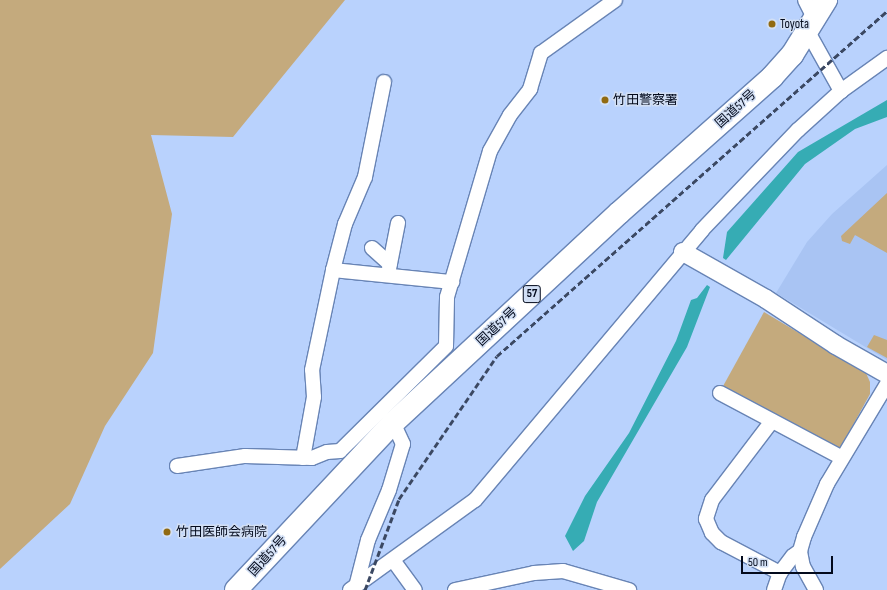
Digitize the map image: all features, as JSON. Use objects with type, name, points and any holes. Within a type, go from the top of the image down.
[{"type":"highway","name":"国道57号","points":[[245,587],[393,423],[613,218],[772,77],[812,26],[826,0]]},
{"type":"street","points":[[177,466],[245,456],[302,458],[340,451],[446,346],[447,297],[490,151],[510,115],[530,89],[541,53],[615,0]]},
{"type":"street","points":[[805,0],[812,26],[841,91]]},
{"type":"street","points":[[354,587],[393,560],[427,532],[474,500],[683,252],[798,130],[841,91],[887,58]]},
{"type":"street","points":[[302,458],[314,397],[312,370],[333,270],[345,224],[365,177],[384,82]]},
{"type":"street","points":[[389,269],[398,223]]},
{"type":"street","points":[[372,248],[389,269]]},
{"type":"street","points":[[683,252],[766,299],[836,345],[887,374]]},
{"type":"street","points":[[333,270],[389,269],[452,282]]},
{"type":"street","points":[[813,585],[803,567],[800,551],[804,537],[828,484],[842,458],[887,384]]},
{"type":"street","points":[[720,393],[842,458]]},
{"type":"street","points":[[772,421],[712,500],[706,519],[712,533],[721,542],[780,573]]},
{"type":"street","points":[[354,587],[368,540],[389,490],[403,444],[393,423]]},
{"type":"street","points":[[774,590],[780,573],[792,556],[800,551]]},
{"type":"street","points":[[393,560],[415,590]]},
{"type":"street","points":[[455,590],[534,573],[563,571],[629,590]]},
{"type":"shaded area","points":[[0,0],[345,0],[233,137],[151,135],[172,214],[153,353],[105,426],[70,504],[0,569]]},
{"type":"shaded area","points":[[887,100],[887,117],[855,129],[805,164],[726,260],[723,258],[727,232],[798,152]]},
{"type":"shaded area","points":[[887,165],[887,360],[776,293],[807,242],[832,214]]},
{"type":"shaded area","points":[[887,193],[887,253],[855,235],[850,244],[842,241],[841,236]]},
{"type":"shaded area","points":[[707,285],[710,287],[687,347],[597,502],[584,541],[573,551],[565,536],[585,496],[629,433],[676,341],[691,300],[697,298]]},
{"type":"shaded area","points":[[764,312],[866,373],[870,382],[870,394],[841,447],[835,448],[722,388]]},
{"type":"shaded area","points":[[874,335],[887,340],[887,358],[867,347]]},
{"type":"railway","points":[[365,590],[399,499],[497,356],[887,11]]},
{"type":"place","name":"Toyota","points":[[772,24]]},
{"type":"place","name":"竹田警察署","points":[[605,100]]},
{"type":"place","name":"竹田医師会病院","points":[[167,532]]}]
